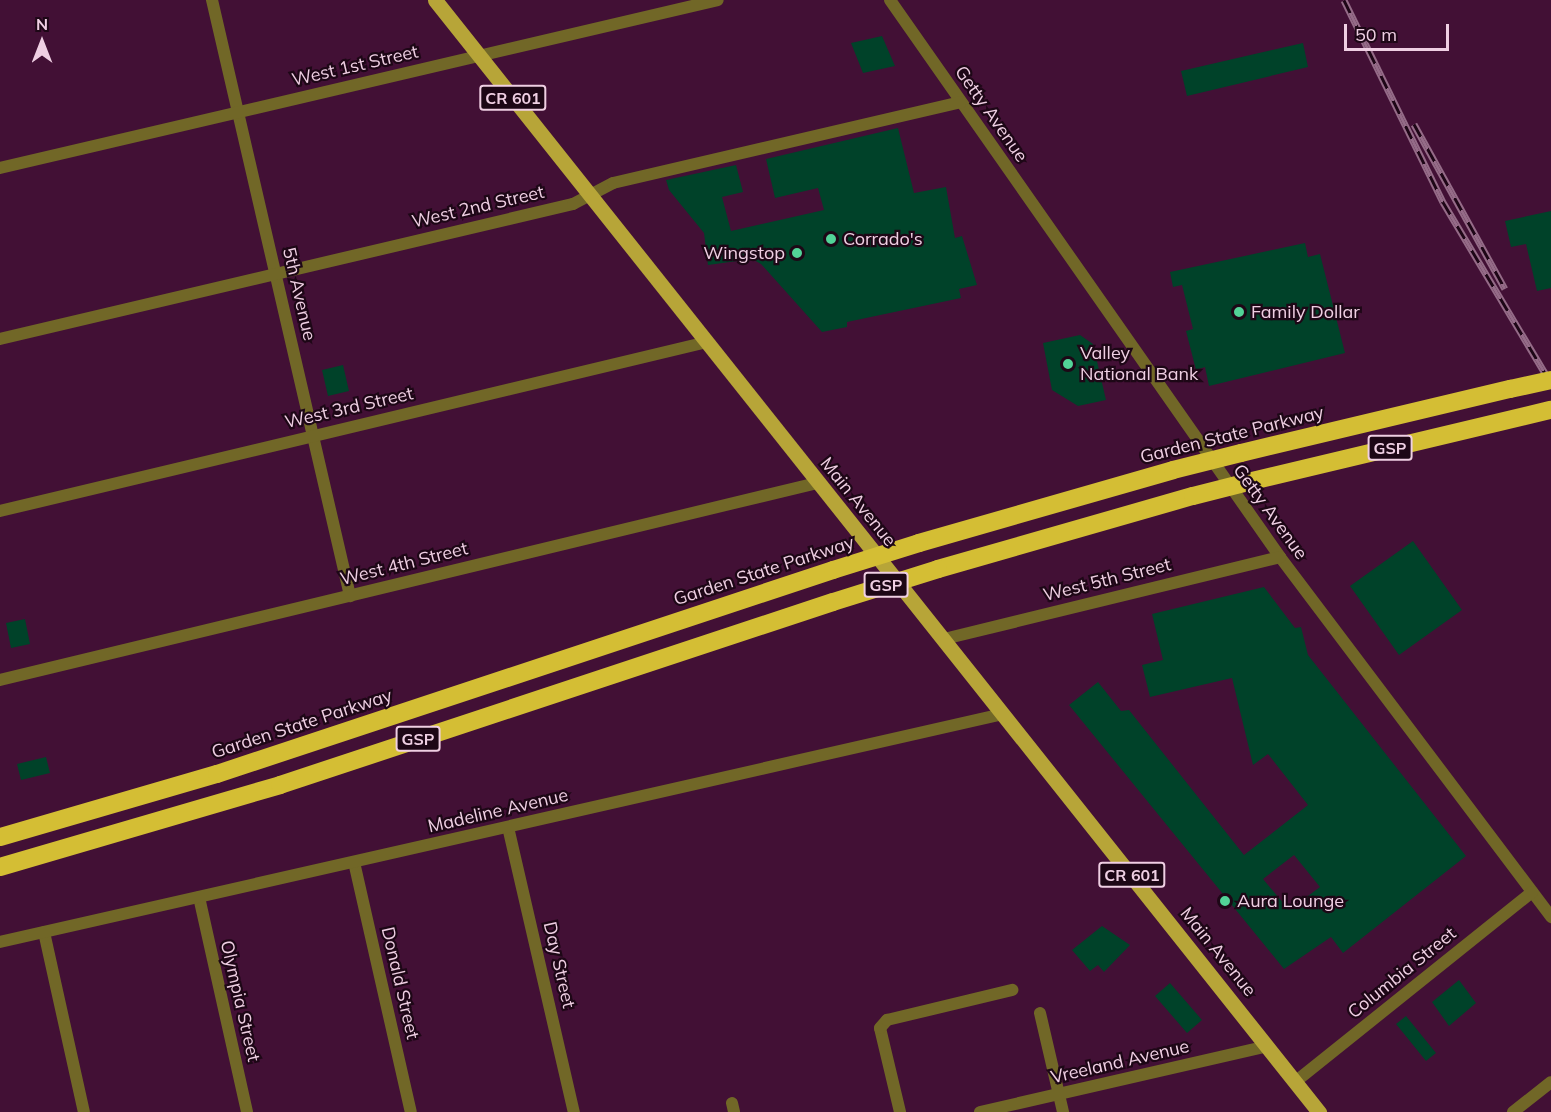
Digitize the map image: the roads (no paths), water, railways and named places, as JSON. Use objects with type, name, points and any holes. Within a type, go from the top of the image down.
[{"type":"highway","name":"Garden State Parkway","points":[[0,837],[217,774],[919,543],[1173,470],[1551,380]]},
{"type":"highway","name":"GSP","points":[[0,867],[258,792],[938,569],[1193,496],[1551,411]]},
{"type":"main road","name":"Main Avenue","points":[[435,0],[1319,1112]]},
{"type":"street","name":"5th Avenue","points":[[212,0],[350,596]]},
{"type":"street","name":"West 1st Street","points":[[0,168],[718,0]]},
{"type":"street","name":"Getty Avenue","points":[[890,0],[1280,556],[1551,917]]},
{"type":"street","name":"West 2nd Street","points":[[0,339],[573,204],[613,183],[961,102]]},
{"type":"street","name":"West 3rd Street","points":[[0,511],[707,342]]},
{"type":"street","name":"West 4th Street","points":[[0,680],[817,483]]},
{"type":"street","name":"West 5th Street","points":[[944,639],[1280,556]]},
{"type":"street","name":"Madeline Avenue","points":[[0,942],[1003,714]]},
{"type":"street","name":"Day Street","points":[[508,827],[574,1112]]},
{"type":"street","name":"Donald Street","points":[[354,862],[411,1112]]},
{"type":"street","name":"Columbia Street","points":[[1295,1082],[1532,892]]},
{"type":"street","name":"Olympia Street","points":[[199,897],[247,1112]]},
{"type":"street","points":[[44,932],[84,1112]]},
{"type":"street","points":[[900,1112],[880,1028],[887,1020],[1012,990]]},
{"type":"street","points":[[1040,1013],[1063,1112]]},
{"type":"street","name":"Vreeland Avenue","points":[[980,1112],[1268,1046]]},
{"type":"street","points":[[1513,1112],[1551,1082]]},
{"type":"railway","points":[[1344,0],[1443,202],[1551,383]]},
{"type":"railway","points":[[1414,124],[1505,289]]},
{"type":"place","name":"Corrado's","points":[[831,239]]},
{"type":"place","name":"Wingstop","points":[[797,253]]},
{"type":"place","name":"Family Dollar","points":[[1239,312]]},
{"type":"place","name":"Valley National Bank","points":[[1068,364]]},
{"type":"place","name":"Aura Lounge","points":[[1225,901]]}]
